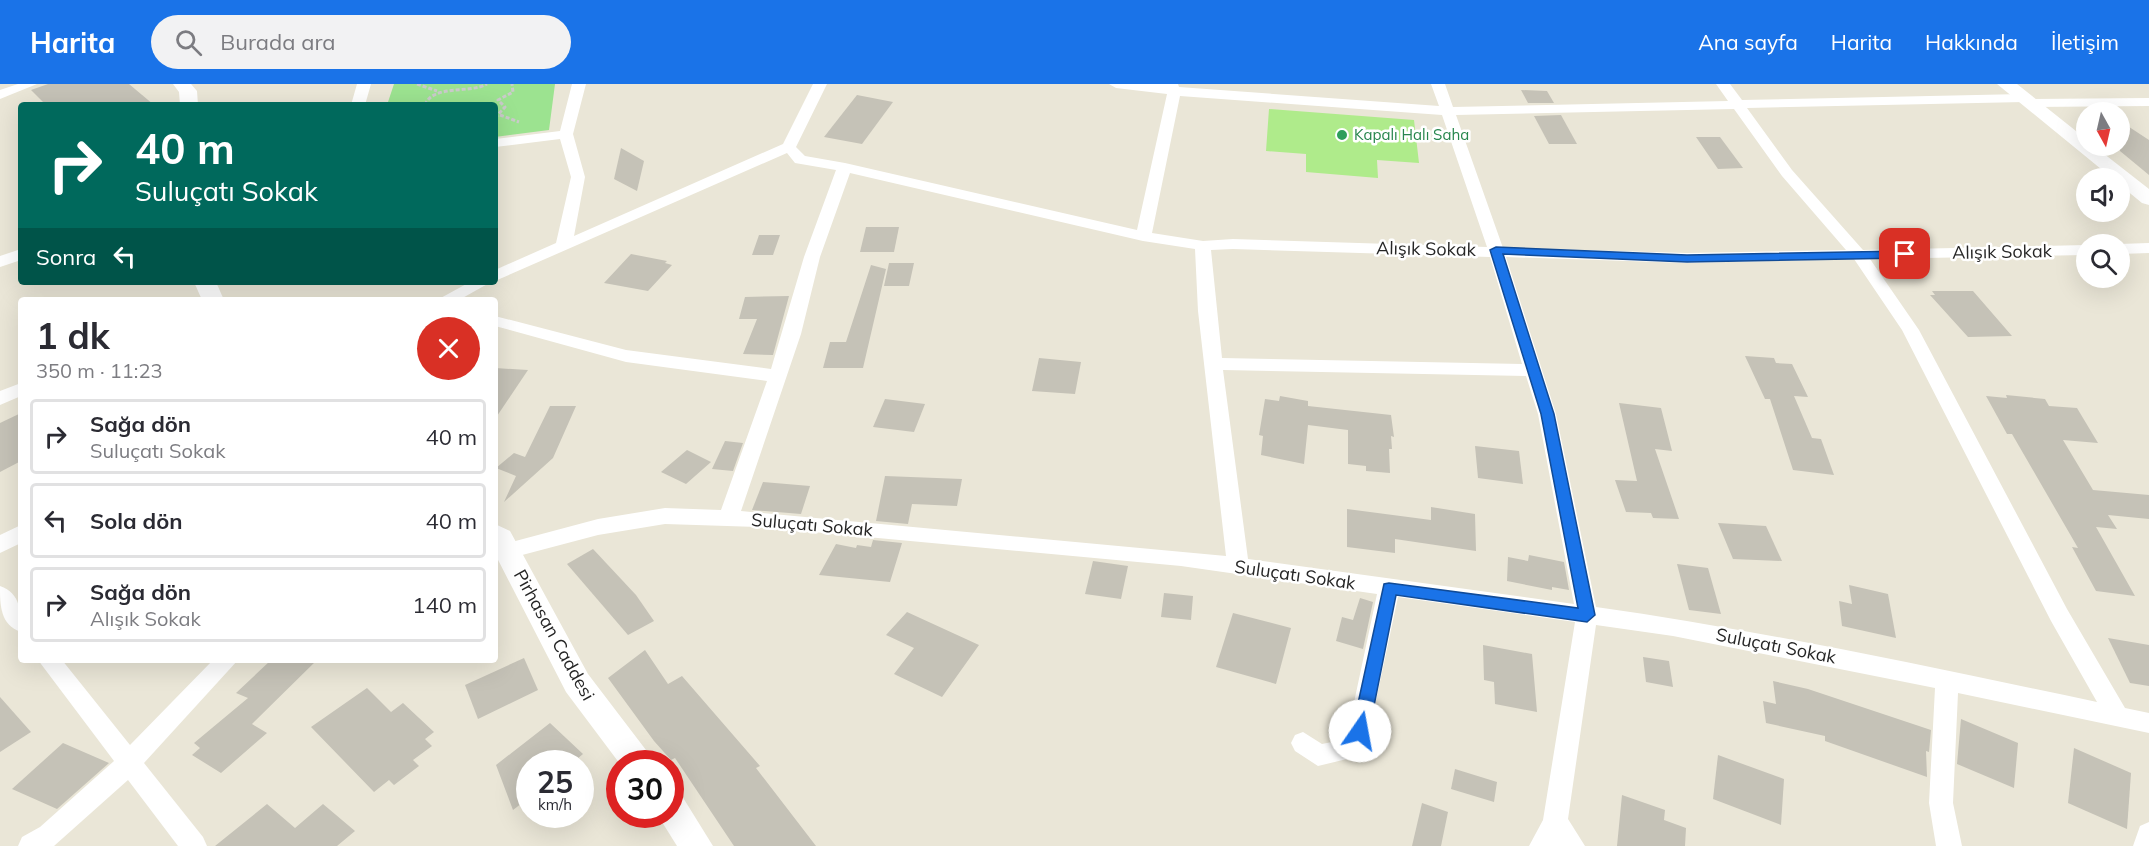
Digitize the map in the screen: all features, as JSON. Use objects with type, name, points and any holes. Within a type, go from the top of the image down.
[{"type":"street","points":[[0,95],[30,84]]},
{"type":"street","points":[[182,84],[188,91],[189,102]]},
{"type":"street","points":[[359,102],[364,84]]},
{"type":"street","points":[[564,244],[578,177],[566,134],[579,84]]},
{"type":"street","points":[[498,275],[789,147],[820,84]]},
{"type":"street","points":[[1116,84],[1445,111],[2027,101],[2149,102]]},
{"type":"street","points":[[1438,84],[1445,111],[1496,250],[1547,414],[1587,615],[1555,822],[1542,846]]},
{"type":"street","points":[[1723,84],[1787,173],[1860,256],[1910,330],[2059,615],[2117,716]]},
{"type":"street","points":[[2006,84],[2149,199]]},
{"type":"street","points":[[1143,236],[1173,88]]},
{"type":"street","points":[[498,143],[566,134]]},
{"type":"street","name":"Alışık Sokak","points":[[789,147],[800,160],[845,167],[1143,236],[1203,246],[1233,244],[1496,250],[1687,258],[2076,250]]},
{"type":"street","points":[[728,518],[792,334],[812,256],[845,167]]},
{"type":"street","points":[[1203,246],[1213,364],[1238,567]]},
{"type":"street","points":[[2130,249],[2149,248]]},
{"type":"street","points":[[0,262],[18,255]]},
{"type":"street","points":[[451,297],[477,285]]},
{"type":"street","points":[[498,322],[626,356],[777,376]]},
{"type":"street","points":[[1213,364],[1534,370]]},
{"type":"street","points":[[0,399],[18,390]]},
{"type":"street","name":"Suluçatı Sokak","points":[[501,542],[665,516],[728,518],[1180,558],[1673,627],[1947,680],[2149,723]]},
{"type":"street","points":[[0,545],[18,535]]},
{"type":"street","name":"Pirhasan Caddesi","points":[[501,542],[577,682],[628,750]]},
{"type":"street","points":[[1303,743],[1318,755],[1338,751],[1360,731],[1389,589]]},
{"type":"street","points":[[0,595],[18,619]]},
{"type":"street","points":[[51,663],[194,846]]},
{"type":"street","points":[[31,846],[49,835],[128,764],[224,663]]},
{"type":"street","points":[[1947,680],[1941,804],[1949,846]]},
{"type":"street","points":[[1555,822],[1572,846]]},
{"type":"street","points":[[684,828],[696,846]]},
{"type":"street","points":[[2146,846],[2149,834]]},
{"type":"path","points":[[417,84],[438,92]]},
{"type":"path","points":[[426,102],[438,92],[462,87],[476,90],[487,84]]},
{"type":"path","points":[[498,114],[504,107],[498,100],[513,92],[512,84]]},
{"type":"green space","points":[[394,84],[555,84],[549,130],[498,137],[498,102],[388,102]]},
{"type":"green space","name":"Kapalı Halı Saha","points":[[1269,109],[1414,120],[1419,163],[1377,160],[1378,178],[1306,172],[1306,154],[1266,151]]},
{"type":"building","points":[[48,84],[129,84],[150,102],[43,102],[31,90]]},
{"type":"building","points":[[1521,90],[1547,91],[1554,103],[1528,103]]},
{"type":"building","points":[[857,95],[893,102],[862,144],[824,137]]},
{"type":"building","points":[[1561,115],[1577,144],[1549,144],[1534,116]]},
{"type":"building","points":[[2130,128],[2149,140],[2149,175],[2126,156],[2130,156]]},
{"type":"building","points":[[1696,137],[1720,137],[1743,168],[1718,169]]},
{"type":"building","points":[[621,148],[644,161],[637,191],[614,179]]},
{"type":"building","points":[[866,227],[899,227],[894,252],[860,252]]},
{"type":"building","points":[[759,235],[780,235],[773,255],[752,255]]},
{"type":"building","points":[[631,254],[667,261],[665,263],[672,265],[648,291],[604,283]]},
{"type":"building","points":[[889,263],[914,263],[909,286],[884,286]]},
{"type":"building","points":[[871,265],[886,269],[863,368],[823,368],[830,342],[846,342]]},
{"type":"building","points":[[1932,291],[1973,291],[2012,336],[1968,337],[1930,295],[1935,295]]},
{"type":"building","points":[[789,296],[773,355],[743,354],[757,319],[739,319],[745,297]]},
{"type":"building","points":[[1745,356],[1774,358],[1776,363],[1792,364],[1808,397],[1794,396],[1812,438],[1821,439],[1834,475],[1793,470],[1770,399],[1765,399]]},
{"type":"building","points":[[1039,358],[1081,362],[1075,394],[1032,391]]},
{"type":"building","points":[[498,368],[528,370],[498,415]]},
{"type":"building","points":[[2006,395],[2045,399],[2049,406],[2077,408],[2098,443],[2063,440],[2093,490],[2149,495],[2149,519],[2108,515],[2117,529],[2096,527],[2135,596],[2096,591],[2072,547],[2078,548],[2012,434],[2007,434],[1986,396],[2007,398]]},
{"type":"building","points":[[1280,396],[1308,401],[1308,406],[1391,415],[1394,437],[1391,436],[1392,449],[1389,449],[1390,473],[1366,471],[1366,466],[1348,464],[1348,430],[1308,425],[1304,464],[1261,455],[1263,436],[1259,435],[1265,399],[1279,401]]},
{"type":"building","points":[[885,399],[925,404],[914,432],[873,427]]},
{"type":"building","points":[[1619,403],[1661,408],[1672,451],[1655,449],[1679,519],[1653,518],[1651,513],[1626,512],[1615,480],[1637,481]]},
{"type":"building","points":[[550,406],[576,406],[553,458],[504,502],[516,476],[498,469],[498,466],[514,453],[525,457]]},
{"type":"building","points":[[18,414],[18,463],[0,472],[0,423]]},
{"type":"building","points":[[725,441],[743,443],[733,471],[712,469]]},
{"type":"building","points":[[1475,446],[1519,451],[1523,484],[1478,478]]},
{"type":"building","points":[[687,450],[711,462],[686,484],[661,472]]},
{"type":"building","points":[[885,476],[962,479],[957,506],[912,504],[908,524],[876,521]]},
{"type":"building","points":[[763,482],[810,486],[801,514],[752,510]]},
{"type":"building","points":[[1431,507],[1475,514],[1476,551],[1395,539],[1395,553],[1347,547],[1347,509],[1431,520]]},
{"type":"building","points":[[1718,523],[1766,526],[1782,561],[1733,559]]},
{"type":"building","points":[[873,540],[902,543],[890,582],[819,575],[836,544],[856,548],[857,545],[871,547]]},
{"type":"building","points":[[593,549],[636,595],[654,621],[628,635],[567,564]]},
{"type":"building","points":[[1529,555],[1564,562],[1569,590],[1552,587],[1552,590],[1507,581],[1508,557],[1528,561]]},
{"type":"building","points":[[1093,561],[1128,566],[1121,599],[1085,594]]},
{"type":"building","points":[[1677,564],[1708,568],[1721,614],[1689,610]]},
{"type":"building","points":[[1849,585],[1888,594],[1896,638],[1842,626],[1839,601],[1852,604]]},
{"type":"building","points":[[1164,593],[1193,596],[1191,620],[1161,617]]},
{"type":"building","points":[[1360,598],[1373,602],[1363,649],[1336,641],[1342,617],[1353,620]]},
{"type":"building","points":[[907,612],[979,645],[942,697],[894,674],[914,648],[886,635]]},
{"type":"building","points":[[1233,613],[1291,628],[1276,684],[1216,667]]},
{"type":"building","points":[[2108,638],[2149,645],[2149,686],[2130,683]]},
{"type":"building","points":[[1483,645],[1532,654],[1537,712],[1495,704],[1494,682],[1484,680]]},
{"type":"building","points":[[645,650],[668,684],[682,676],[760,766],[756,768],[816,846],[734,846],[684,771],[684,750],[662,750],[608,678]]},
{"type":"building","points":[[1643,657],[1669,661],[1673,687],[1646,682]]},
{"type":"building","points":[[524,658],[538,690],[478,719],[465,685]]},
{"type":"building","points":[[268,663],[314,663],[252,724],[267,733],[221,773],[192,755],[200,748],[194,743],[248,698],[236,693]]},
{"type":"building","points":[[1773,681],[1808,689],[1931,730],[1929,752],[1926,751],[1927,777],[1825,741],[1825,736],[1766,723],[1763,701],[1776,704]]},
{"type":"building","points":[[367,688],[391,712],[403,703],[434,732],[425,739],[432,746],[413,760],[419,766],[394,785],[389,780],[374,792],[311,727]]},
{"type":"building","points":[[0,697],[31,732],[0,752]]},
{"type":"building","points":[[1961,719],[2018,743],[2014,788],[1957,764]]},
{"type":"building","points":[[550,723],[579,750],[516,750],[516,808],[513,810],[496,765]]},
{"type":"building","points":[[63,743],[109,763],[57,809],[12,789]]},
{"type":"building","points":[[2074,748],[2131,773],[2127,829],[2068,803]]},
{"type":"building","points":[[1718,755],[1784,779],[1781,825],[1713,799]]},
{"type":"building","points":[[1455,769],[1497,782],[1494,802],[1451,789]]},
{"type":"building","points":[[1622,795],[1665,810],[1664,820],[1686,828],[1685,846],[1617,846]]},
{"type":"building","points":[[1422,803],[1448,812],[1441,846],[1412,846]]},
{"type":"building","points":[[267,804],[295,828],[323,804],[355,831],[337,846],[215,846]]},
{"type":"place","name":"Kapalı Halı Saha","points":[[1342,135]]},
{"type":"route","points":[[1360,731],[1389,589],[1587,615],[1547,414],[1496,250],[1687,258],[1905,254]]}]
